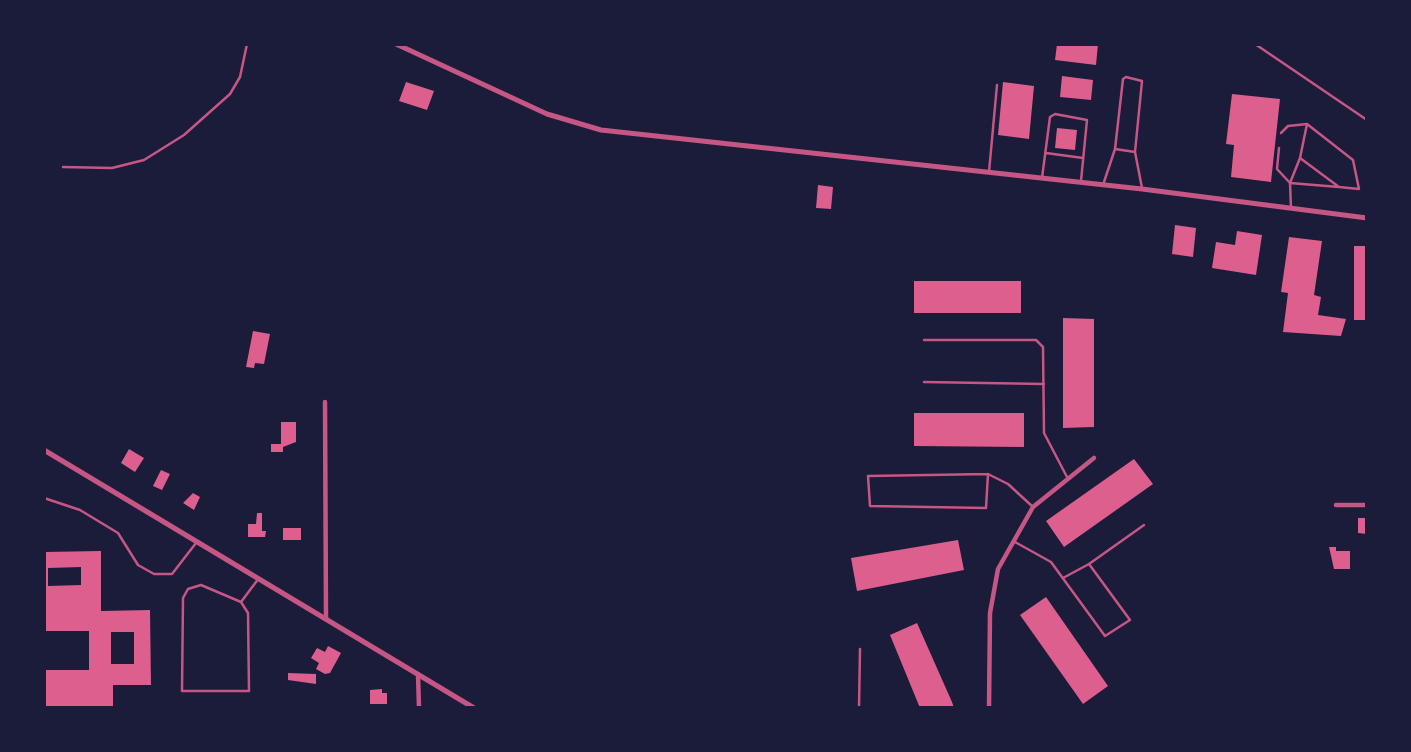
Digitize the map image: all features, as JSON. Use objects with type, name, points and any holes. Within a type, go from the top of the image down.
[{"type":"street","points":[[396,44],[527,106],[580,125],[1142,189],[1367,218]]},
{"type":"street","points":[[326,402],[326,618]]},
{"type":"street","points":[[44,450],[474,708]]},
{"type":"street","points":[[989,708],[992,592],[998,569],[1033,507],[1094,458]]},
{"type":"street","points":[[1336,505],[1367,505]]},
{"type":"street","points":[[418,673],[419,708]]},
{"type":"lane","points":[[63,167],[112,168],[144,160],[184,135],[230,94],[240,78],[247,44]]},
{"type":"lane","points":[[1255,44],[1367,120]]},
{"type":"lane","points":[[1103,185],[1115,149],[1123,79],[1126,77],[1142,81],[1135,152],[1142,189]]},
{"type":"lane","points":[[989,173],[997,85]]},
{"type":"lane","points":[[1042,178],[1050,117],[1055,114],[1087,120],[1081,183]]},
{"type":"lane","points":[[1291,208],[1290,183],[1300,158],[1307,124]]},
{"type":"lane","points":[[1279,148],[1277,169],[1290,183],[1359,189],[1353,160],[1307,124],[1288,125],[1281,133]]},
{"type":"lane","points":[[1115,149],[1135,152]]},
{"type":"lane","points":[[1046,153],[1083,158]]},
{"type":"lane","points":[[1300,158],[1339,187]]},
{"type":"lane","points":[[924,340],[1036,340],[1043,347],[1044,433],[1067,477]]},
{"type":"lane","points":[[924,382],[1044,384]]},
{"type":"lane","points":[[988,474],[986,508],[870,506],[868,476],[988,474],[1008,484],[1033,507]]},
{"type":"lane","points":[[44,498],[80,510],[118,533],[138,565],[154,574],[172,574],[197,541]]},
{"type":"lane","points":[[1063,578],[1089,564],[1144,525]]},
{"type":"lane","points":[[1012,540],[1051,562],[1105,636],[1130,620],[1089,564]]},
{"type":"lane","points":[[241,602],[259,578]]},
{"type":"lane","points":[[201,585],[241,602],[248,613],[248,691],[182,691],[183,598],[188,589],[201,585]]},
{"type":"lane","points":[[859,708],[860,649]]},
{"type":"building","points":[[1057,44],[1098,44],[1096,65],[1055,60]]},
{"type":"building","points":[[1062,76],[1093,80],[1091,100],[1060,97]]},
{"type":"building","points":[[406,82],[434,91],[427,110],[399,101]]},
{"type":"building","points":[[1003,82],[1034,86],[1029,139],[998,135]]},
{"type":"building","points":[[1232,94],[1280,99],[1271,182],[1231,177],[1234,145],[1226,144]]},
{"type":"building","points":[[1057,128],[1077,130],[1075,150],[1055,148]]},
{"type":"building","points":[[818,185],[833,187],[831,209],[816,208]]},
{"type":"building","points":[[1175,225],[1196,228],[1193,257],[1172,254]]},
{"type":"building","points":[[1237,231],[1262,235],[1256,275],[1212,268],[1216,242],[1235,245]]},
{"type":"building","points":[[1289,237],[1322,241],[1314,295],[1321,297],[1318,315],[1346,319],[1341,336],[1283,332],[1288,293],[1281,292]]},
{"type":"building","points":[[1354,246],[1367,246],[1367,320],[1354,320]]},
{"type":"building","points":[[914,281],[1021,281],[1021,313],[914,313]]},
{"type":"building","points":[[1063,318],[1094,319],[1094,427],[1063,428]]},
{"type":"building","points":[[253,331],[270,334],[264,364],[255,363],[254,368],[246,367]]},
{"type":"building","points":[[914,413],[1024,413],[1024,447],[914,446]]},
{"type":"building","points":[[281,422],[296,422],[296,442],[283,447],[283,452],[271,452],[271,444],[281,444]]},
{"type":"building","points":[[129,449],[144,458],[135,472],[121,463]]},
{"type":"building","points":[[1134,459],[1153,484],[1064,547],[1046,521]]},
{"type":"building","points":[[161,470],[170,474],[162,490],[153,486]]},
{"type":"building","points":[[193,493],[200,497],[194,510],[183,503]]},
{"type":"building","points":[[257,513],[262,513],[262,531],[266,531],[265,537],[248,537],[248,524],[256,524]]},
{"type":"building","points":[[1358,518],[1367,518],[1367,534],[1358,533]]},
{"type":"building","points":[[283,528],[301,528],[301,540],[283,540]]},
{"type":"building","points":[[958,540],[964,570],[857,591],[851,558]]},
{"type":"building","points":[[1329,547],[1336,547],[1336,551],[1350,551],[1350,569],[1334,569]]},
{"type":"building","points":[[101,551],[101,611],[150,610],[151,685],[113,685],[113,708],[44,708],[44,670],[89,670],[89,631],[44,631],[44,552]],"holes":[[[81,567],[81,585],[48,586],[48,568]],[[111,632],[134,632],[134,664],[111,664]]]},
{"type":"building","points":[[1046,597],[1108,686],[1083,704],[1020,615]]},
{"type":"building","points":[[917,623],[954,708],[920,708],[890,635]]},
{"type":"building","points":[[328,646],[341,653],[330,673],[325,674],[316,669],[319,663],[311,658],[317,648],[325,652]]},
{"type":"building","points":[[288,673],[316,674],[316,684],[288,680]]},
{"type":"building","points":[[382,689],[382,693],[387,693],[387,704],[370,704],[370,690]]}]
